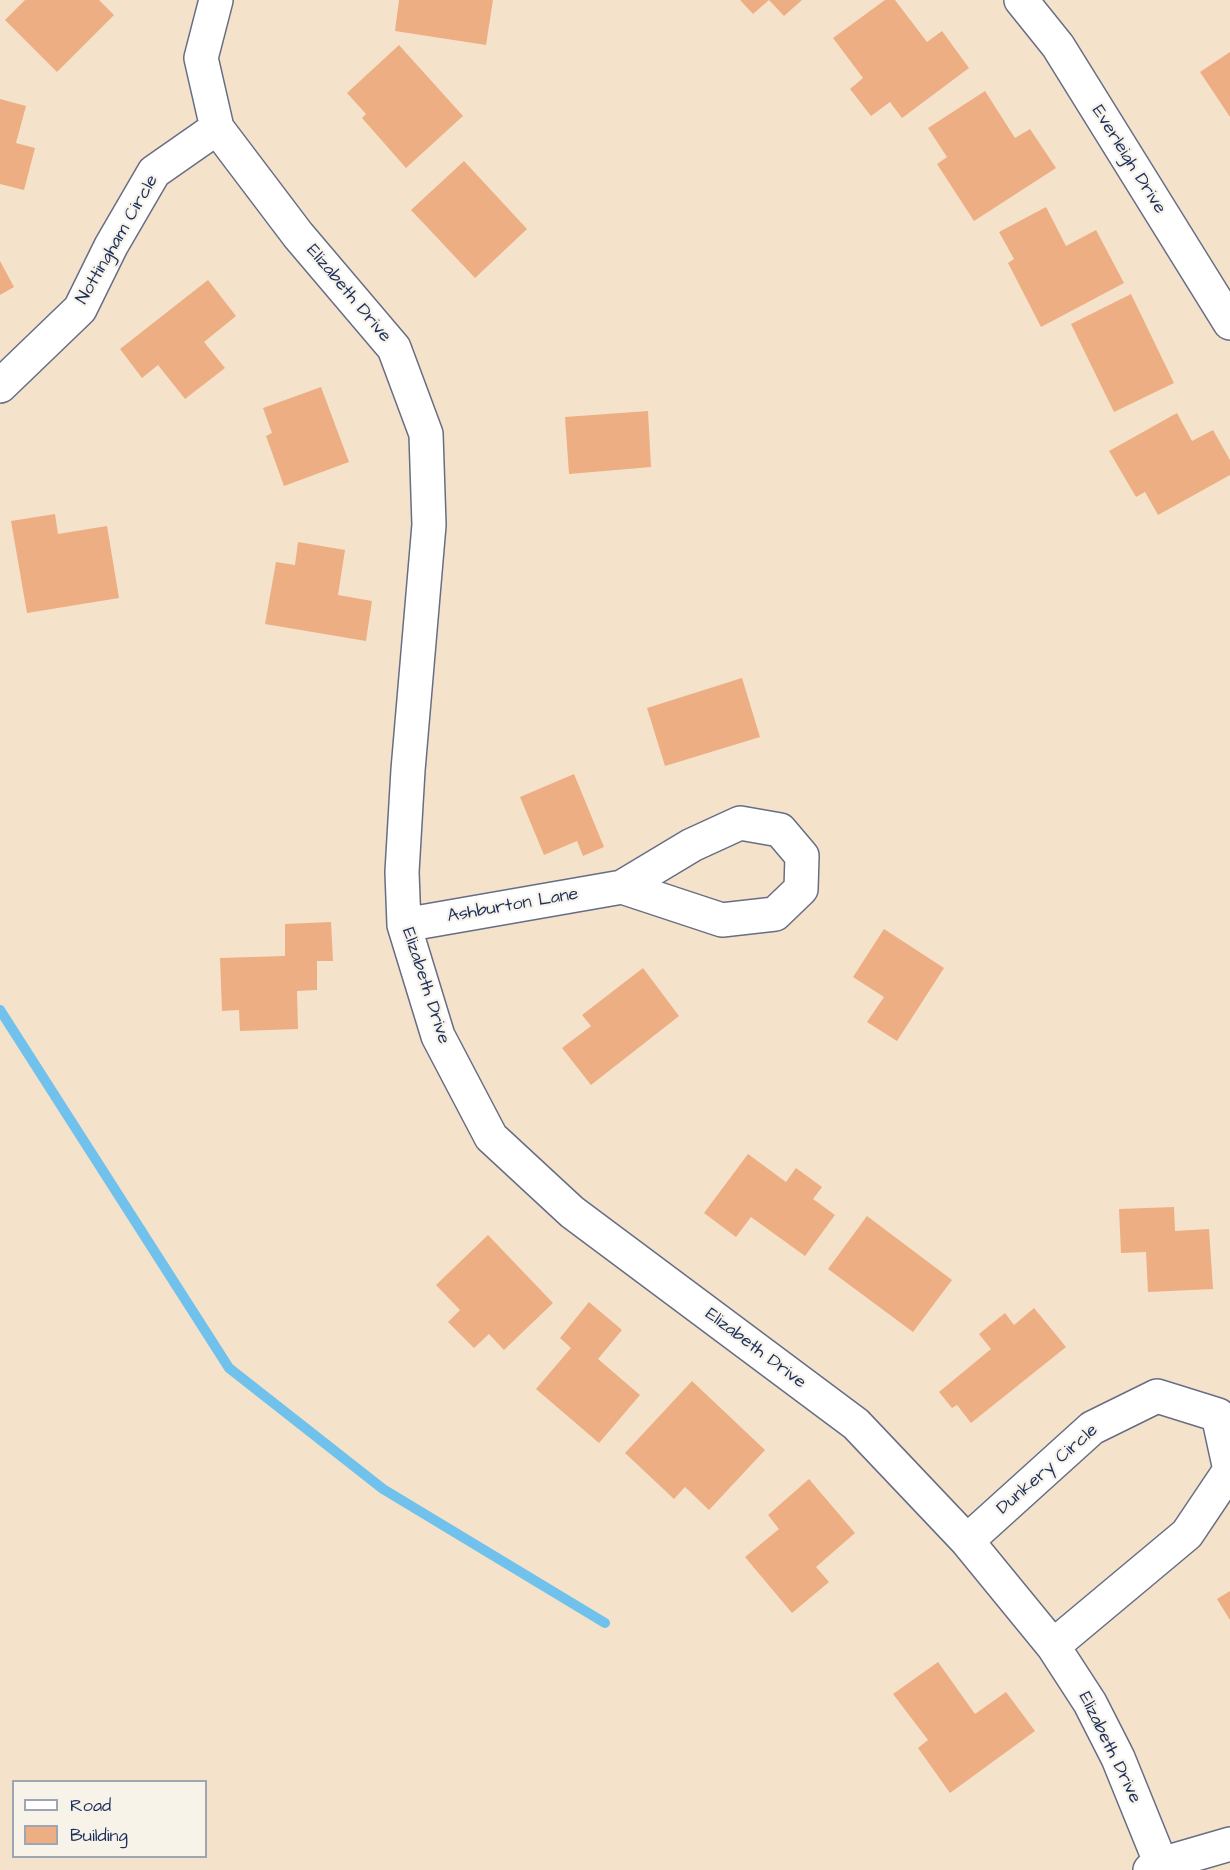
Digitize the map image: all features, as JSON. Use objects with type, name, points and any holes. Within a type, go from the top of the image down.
[{"type":"street","name":"Elizabeth Drive","points":[[216,0],[201,58],[217,128],[298,235],[394,348],[426,434],[429,525],[408,770],[402,872],[404,926],[438,1036],[491,1137],[573,1212],[856,1424],[967,1541],[1053,1647],[1090,1703],[1118,1758],[1156,1867]]},
{"type":"street","name":"Everleigh Drive","points":[[1021,0],[1058,46],[1230,323]]},
{"type":"street","name":"Nottingham Circle","points":[[0,386],[80,309],[111,246],[154,172],[217,128]]},
{"type":"street","name":"Ashburton Lane","points":[[404,926],[622,887],[692,845],[740,823],[780,830],[801,856],[801,889],[775,914],[722,920],[622,887]]},
{"type":"street","name":"Dunkery Circle","points":[[967,1541],[1092,1428],[1157,1396],[1218,1415],[1230,1470],[1187,1534],[1053,1647]]},
{"type":"street","points":[[1156,1867],[1230,1844]]},
{"type":"building","points":[[25,0],[99,0],[114,15],[57,72],[5,20]]},
{"type":"building","points":[[399,0],[493,0],[486,45],[395,31]]},
{"type":"building","points":[[740,0],[769,0],[753,14]]},
{"type":"building","points":[[769,0],[802,0],[784,16]]},
{"type":"building","points":[[885,0],[895,0],[927,42],[942,31],[969,68],[902,118],[890,102],[871,116],[850,89],[863,78],[833,38]]},
{"type":"building","points":[[399,45],[463,116],[406,168],[362,118],[366,114],[347,93]]},
{"type":"building","points":[[1230,52],[1230,117],[1200,72]]},
{"type":"building","points":[[985,91],[1015,138],[1030,129],[1056,168],[974,221],[937,164],[947,157],[928,128]]},
{"type":"building","points":[[0,99],[26,106],[16,143],[35,148],[24,190],[0,184]]},
{"type":"building","points":[[464,161],[527,229],[475,278],[411,210]]},
{"type":"building","points":[[1046,207],[1066,246],[1096,230],[1124,283],[1041,327],[1008,263],[1014,259],[999,232]]},
{"type":"building","points":[[0,261],[14,287],[0,295]]},
{"type":"building","points":[[208,280],[236,316],[204,342],[225,368],[185,399],[158,365],[142,378],[120,349]]},
{"type":"building","points":[[1131,294],[1174,383],[1114,412],[1071,324]]},
{"type":"building","points":[[321,387],[349,462],[284,486],[266,436],[272,433],[263,408]]},
{"type":"building","points":[[648,411],[651,467],[569,474],[565,417]]},
{"type":"building","points":[[1177,413],[1192,441],[1213,430],[1230,460],[1230,475],[1158,515],[1145,492],[1136,497],[1109,451]]},
{"type":"building","points":[[55,514],[58,534],[107,526],[119,598],[27,613],[11,521]]},
{"type":"building","points":[[298,542],[345,550],[338,595],[372,601],[366,641],[265,624],[276,562],[295,565]]},
{"type":"building","points":[[742,678],[760,737],[665,766],[647,708]]},
{"type":"building","points":[[574,774],[604,847],[583,856],[577,841],[544,855],[520,797]]},
{"type":"building","points":[[331,922],[333,961],[317,961],[317,990],[297,991],[298,1029],[240,1031],[239,1010],[222,1011],[220,958],[285,956],[285,924]]},
{"type":"building","points":[[884,929],[944,968],[897,1041],[867,1022],[884,997],[853,977]]},
{"type":"building","points":[[643,968],[679,1016],[591,1085],[562,1048],[591,1026],[582,1015]]},
{"type":"building","points":[[748,1154],[786,1182],[796,1168],[822,1187],[813,1199],[835,1215],[805,1256],[751,1217],[736,1237],[704,1213]]},
{"type":"building","points":[[1174,1207],[1175,1231],[1209,1229],[1213,1289],[1148,1292],[1146,1252],[1121,1253],[1119,1209]]},
{"type":"building","points":[[867,1216],[952,1280],[913,1332],[828,1269]]},
{"type":"building","points":[[488,1235],[553,1303],[504,1350],[489,1334],[474,1348],[448,1322],[460,1310],[436,1285]]},
{"type":"building","points":[[589,1302],[622,1330],[598,1359],[640,1395],[599,1443],[536,1389],[571,1348],[560,1338]]},
{"type":"building","points":[[1034,1308],[1066,1347],[971,1423],[957,1405],[952,1408],[939,1392],[991,1349],[979,1334],[1005,1313],[1014,1325]]},
{"type":"building","points":[[692,1381],[765,1450],[709,1510],[685,1487],[674,1499],[625,1453]]},
{"type":"building","points":[[809,1479],[855,1533],[816,1567],[829,1582],[792,1613],[745,1557],[779,1529],[768,1515]]},
{"type":"building","points":[[1230,1591],[1230,1620],[1217,1599]]},
{"type":"building","points":[[938,1662],[975,1714],[1006,1692],[1035,1731],[950,1793],[918,1748],[928,1740],[893,1694]]},
{"type":"waterway","points":[[0,1010],[229,1368],[383,1489],[605,1623]]}]
